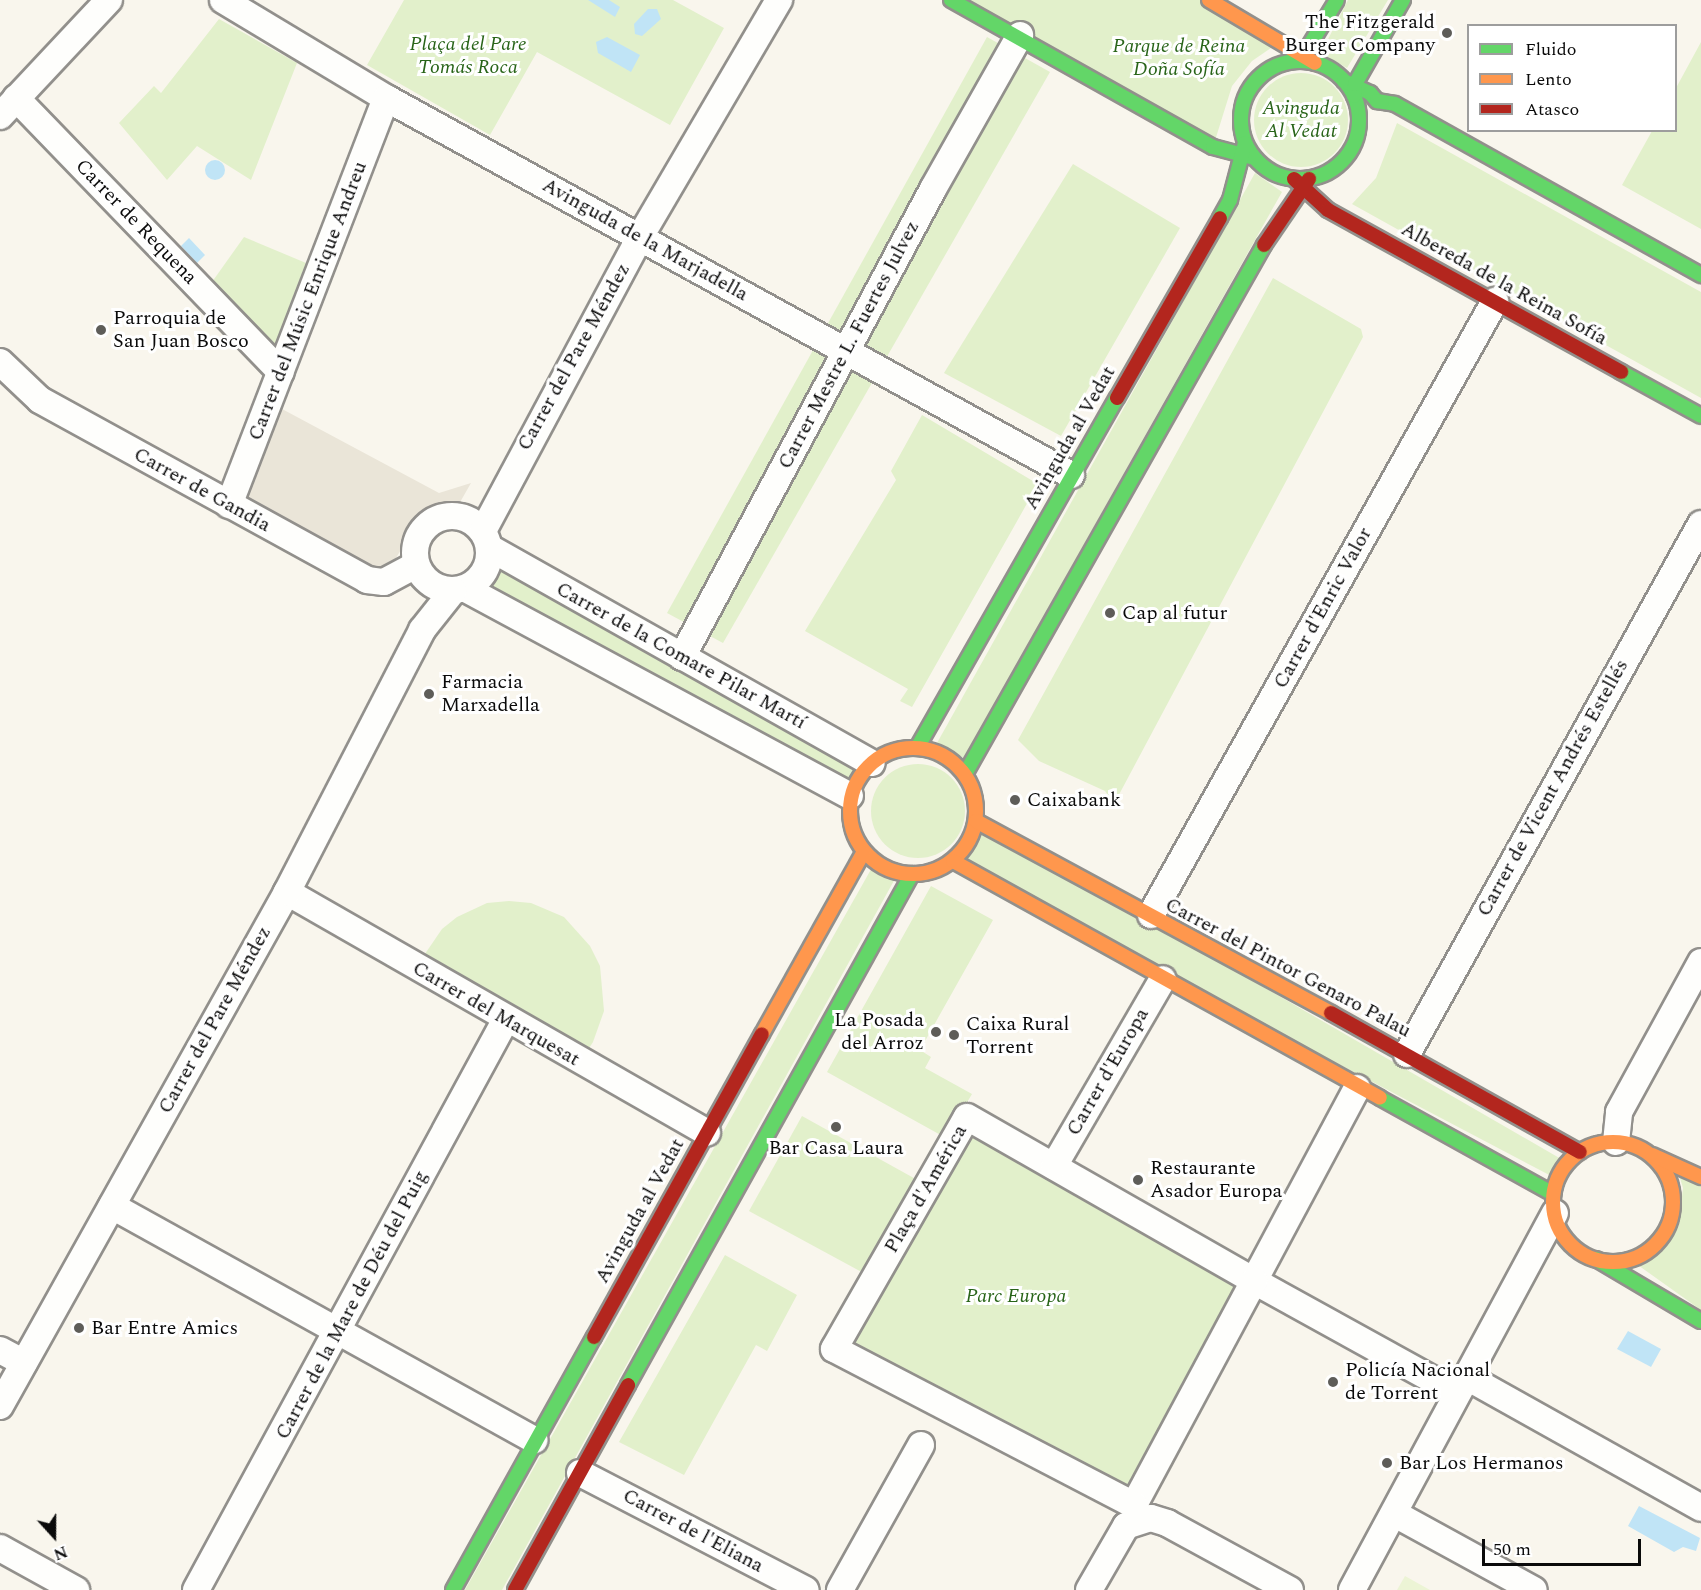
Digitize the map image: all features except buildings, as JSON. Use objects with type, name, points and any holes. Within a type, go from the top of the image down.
[{"type":"street","points":[[8,107],[109,0]]},
{"type":"street","name":"Avinguda de la Marjadella","points":[[223,0],[386,98],[1071,475]]},
{"type":"street","name":"Carrer del Pare Méndez","points":[[487,540],[498,498],[640,237],[779,0]]},
{"type":"street","points":[[951,0],[1020,35],[1213,147],[1247,153],[1274,174],[1301,182],[1326,173],[1352,148],[1359,113],[1351,87],[1402,0]]},
{"type":"street","points":[[1209,0],[1307,60],[1328,68],[1351,87],[1377,101],[1395,104],[1701,275]]},
{"type":"street","points":[[1247,153],[1241,124],[1243,105],[1251,88],[1272,69],[1307,60],[1337,0]]},
{"type":"street","name":"Carrer Mestre L. Fuertes Julvez","points":[[682,657],[933,189],[1020,35]]},
{"type":"street","name":"Carrer del Músic Enrique Andreu","points":[[229,505],[386,98]]},
{"type":"street","name":"Carrer de Requena","points":[[8,107],[281,372]]},
{"type":"street","name":"Avinguda al Vedat","points":[[917,748],[1230,200],[1247,153]]},
{"type":"street","points":[[965,774],[1301,182]]},
{"type":"street","name":"Albereda de la Reina Sofía","points":[[1301,182],[1328,210],[1701,416]]},
{"type":"street","name":"Carrer d'Enric Valor","points":[[1151,915],[1495,301]]},
{"type":"street","name":"Carrer de Gandia","points":[[0,362],[39,400],[367,580],[384,582],[422,574]]},
{"type":"street","points":[[498,498],[462,517],[438,518],[426,526],[415,550],[422,574],[459,590],[850,796]]},
{"type":"street","points":[[459,590],[482,577],[487,540],[462,517]]},
{"type":"street","name":"Carrer de Vicent Andrés Estellés","points":[[1407,1054],[1701,524]]},
{"type":"street","name":"Carrer de la Comare Pilar Martí","points":[[487,540],[682,657],[872,763]]},
{"type":"street","name":"Carrer del Pare Méndez","points":[[422,574],[422,630]]},
{"type":"street","name":"Carrer del Pare Méndez","points":[[0,1406],[287,892],[422,630],[459,590]]},
{"type":"street","points":[[917,748],[949,759],[965,774],[975,799],[976,821],[968,844],[953,861],[927,874],[912,874],[880,867],[863,852],[850,828],[850,796],[857,779],[872,763],[895,750],[917,748]]},
{"type":"street","name":"Carrer del Pintor Genaro Palau","points":[[976,821],[1407,1054],[1580,1152]]},
{"type":"street","name":"Avinguda al Vedat","points":[[453,1590],[863,852]]},
{"type":"street","points":[[953,861],[1357,1088],[1554,1204],[1560,1229],[1573,1246],[1701,1321]]},
{"type":"street","points":[[515,1590],[912,874]]},
{"type":"street","name":"Carrer del Marquesat","points":[[287,892],[707,1133]]},
{"type":"street","points":[[1616,1142],[1619,1112],[1701,962]]},
{"type":"street","name":"Carrer d'Europa","points":[[1054,1166],[1163,979]]},
{"type":"street","name":"Carrer de la Mare de Déu del Puig","points":[[196,1590],[340,1330],[506,1019]]},
{"type":"street","points":[[1357,1088],[1254,1281],[1701,1508]]},
{"type":"street","name":"Plaça d'América","points":[[968,1117],[1054,1166],[1254,1281],[1134,1505],[834,1349],[968,1117]]},
{"type":"street","points":[[1352,1590],[1395,1514],[1554,1204],[1557,1180],[1580,1152],[1616,1142],[1633,1145],[1701,1177]]},
{"type":"street","points":[[1596,1259],[1618,1262],[1645,1253],[1661,1239],[1671,1219],[1674,1196],[1668,1176],[1652,1155]]},
{"type":"street","points":[[112,1206],[340,1330],[535,1440]]},
{"type":"street","points":[[0,1350],[24,1363]]},
{"type":"street","points":[[840,1590],[921,1445]]},
{"type":"street","name":"Carrer de l'Eliana","points":[[580,1473],[806,1590]]},
{"type":"street","points":[[1395,1514],[1534,1590]]},
{"type":"street","points":[[1089,1590],[1114,1541],[1136,1520],[1151,1518],[1167,1523],[1290,1590]]},
{"type":"street","points":[[0,1548],[76,1590]]},
{"type":"green space","name":"Plaça del Pare Tomás Roca","points":[[404,0],[673,0],[724,28],[670,125],[537,52],[490,135],[367,65]]},
{"type":"green space","name":"Parque de Reina Doña Sofía","points":[[951,0],[1209,0],[1281,41],[1252,61],[1232,86],[1213,147]]},
{"type":"green space","points":[[1348,0],[1388,0],[1347,68],[1321,53]]},
{"type":"green space","points":[[219,19],[297,63],[251,180],[197,146],[167,180],[119,123],[154,86],[161,93]]},
{"type":"green space","points":[[987,37],[1050,72],[723,643],[667,613]]},
{"type":"green space","points":[[1701,42],[1701,229],[1622,185],[1651,132],[1677,132],[1677,86]]},
{"type":"green space","name":"Avinguda Al Vedat","points":[[1292,73],[1310,73],[1335,86],[1345,102],[1348,120],[1345,138],[1335,154],[1310,167],[1292,167],[1267,154],[1254,129],[1254,111],[1267,86]]},
{"type":"green space","points":[[1397,123],[1701,292],[1701,398],[1352,204],[1376,178]]},
{"type":"green space","points":[[1073,164],[1180,228],[1061,436],[944,373]]},
{"type":"green space","points":[[1255,173],[1282,192],[964,758],[937,743]]},
{"type":"green space","points":[[244,237],[306,263],[274,347],[212,282]]},
{"type":"green space","points":[[1273,278],[1361,329],[1363,337],[1114,804],[1105,791],[1039,761],[1018,740]]},
{"type":"green space","points":[[922,415],[1038,484],[912,707],[900,701],[908,689],[805,631],[896,480],[891,471]]},
{"type":"green space","points":[[490,548],[872,763],[857,779],[850,796],[466,589],[482,577]]},
{"type":"green space","points":[[918,764],[936,767],[951,778],[962,793],[965,811],[962,829],[951,844],[936,855],[918,858],[900,855],[885,844],[874,829],[871,811],[874,793],[885,778],[900,767]]},
{"type":"green space","points":[[976,821],[1568,1163],[1557,1179],[953,861],[968,844]]},
{"type":"green space","points":[[874,864],[896,877],[502,1590],[465,1590]]},
{"type":"green space","points":[[931,886],[993,920],[920,1050],[931,1057],[925,1068],[972,1094],[946,1138],[827,1072]]},
{"type":"green space","points":[[509,901],[531,903],[564,917],[590,946],[600,966],[604,1011],[593,1042],[580,1062],[416,967],[442,929],[457,917],[487,903]]},
{"type":"green space","points":[[802,1116],[921,1182],[869,1276],[749,1211]]},
{"type":"green space","name":"Parc Europa","points":[[968,1127],[1247,1284],[1132,1496],[841,1345]]},
{"type":"green space","points":[[1677,1168],[1701,1182],[1701,1310],[1635,1263],[1664,1247],[1679,1223],[1683,1188]]},
{"type":"green space","points":[[725,1255],[797,1295],[767,1351],[756,1345],[684,1475],[619,1442]]},
{"type":"green space","points":[[1405,1576],[1430,1590],[1397,1590]]},
{"type":"shaded area","points":[[269,402],[439,493],[471,483],[459,504],[440,506],[420,519],[391,566],[381,575],[233,495]]},
{"type":"water","points":[[588,0],[609,0],[620,7],[615,17]]},
{"type":"water","points":[[648,9],[657,9],[661,19],[642,36],[635,34],[634,24]]},
{"type":"water","points":[[607,37],[640,55],[631,72],[598,53],[596,42]]},
{"type":"water","points":[[215,160],[222,163],[225,170],[222,177],[215,180],[208,177],[205,170],[208,163]]},
{"type":"water","points":[[189,238],[205,255],[197,263],[181,246]]},
{"type":"water","points":[[1628,1331],[1661,1349],[1651,1367],[1617,1349]]},
{"type":"water","points":[[1639,1506],[1700,1538],[1696,1551],[1683,1547],[1674,1552],[1628,1526]]},
{"type":"traffic: fast","points":[[951,0],[1213,147],[1255,158]]},
{"type":"traffic: fast","points":[[1300,61],[1337,0]]},
{"type":"traffic: fast","points":[[1354,96],[1355,84],[1403,0]]},
{"type":"traffic: fast","points":[[1300,61],[1322,66],[1342,78],[1354,98],[1359,120],[1354,142],[1342,162],[1322,174],[1300,179],[1278,174],[1258,162],[1246,142],[1241,120],[1246,98],[1258,78],[1278,66],[1300,61]]},
{"type":"traffic: fast","points":[[1344,81],[1370,93],[1377,101],[1395,104],[1701,275]]},
{"type":"traffic: fast","points":[[1220,218],[1230,200],[1245,143]]},
{"type":"traffic: fast","points":[[965,774],[1264,245]]},
{"type":"traffic: fast","points":[[1621,372],[1701,416]]},
{"type":"traffic: fast","points":[[917,748],[1117,398]]},
{"type":"traffic: fast","points":[[628,1385],[912,874]]},
{"type":"traffic: fast","points":[[1380,1098],[1553,1194]]},
{"type":"traffic: fast","points":[[1596,1259],[1701,1321]]},
{"type":"traffic: fast","points":[[453,1590],[594,1337]]},
{"type":"traffic: slow","points":[[1209,0],[1315,63]]},
{"type":"traffic: slow","points":[[913,748],[937,753],[958,766],[971,787],[976,811],[971,835],[958,856],[937,869],[913,874],[889,869],[868,856],[855,835],[850,811],[855,787],[868,766],[889,753],[913,748]]},
{"type":"traffic: slow","points":[[976,821],[1331,1013]]},
{"type":"traffic: slow","points":[[762,1034],[863,853]]},
{"type":"traffic: slow","points":[[953,861],[1380,1098]]},
{"type":"traffic: slow","points":[[1613,1142],[1636,1147],[1655,1160],[1668,1179],[1673,1202],[1668,1225],[1655,1244],[1636,1257],[1613,1262],[1590,1257],[1571,1244],[1558,1225],[1553,1202],[1558,1179],[1571,1160],[1590,1147],[1613,1142]]},
{"type":"traffic: slow","points":[[1652,1155],[1701,1177]]},
{"type":"traffic: jam","points":[[1294,179],[1328,210],[1621,372]]},
{"type":"traffic: jam","points":[[1264,245],[1309,179]]},
{"type":"traffic: jam","points":[[1117,398],[1220,218]]},
{"type":"traffic: jam","points":[[1331,1013],[1580,1152]]},
{"type":"traffic: jam","points":[[594,1337],[762,1034]]},
{"type":"traffic: jam","points":[[515,1590],[628,1385]]},
{"type":"place","name":"The Fitzgerald Burger Company","points":[[1447,33]]},
{"type":"place","name":"Parroquia de San Juan Bosco","points":[[101,330]]},
{"type":"place","name":"Cap al futur","points":[[1110,613]]},
{"type":"place","name":"Farmacia Marxadella","points":[[429,694]]},
{"type":"place","name":"Caixabank","points":[[1015,800]]},
{"type":"place","name":"La Posada del Arroz","points":[[936,1032]]},
{"type":"place","name":"Caixa Rural Torrent","points":[[954,1035]]},
{"type":"place","name":"Bar Casa Laura","points":[[836,1127]]},
{"type":"place","name":"Restaurante Asador Europa","points":[[1138,1180]]},
{"type":"place","name":"Bar Entre Amics","points":[[79,1328]]},
{"type":"place","name":"Policía Nacional de Torrent","points":[[1333,1382]]},
{"type":"place","name":"Bar Los Hermanos","points":[[1387,1463]]}]
